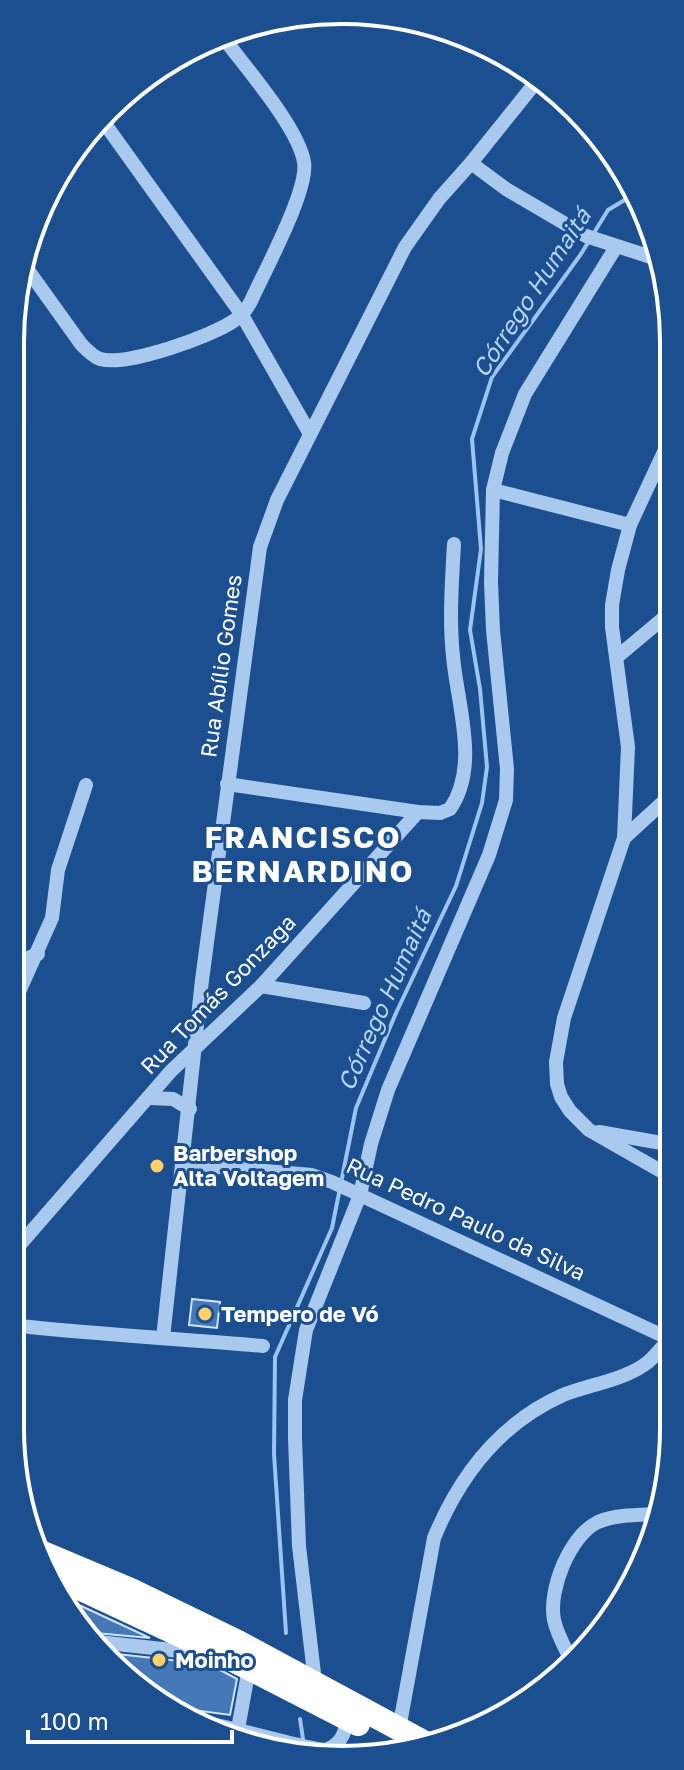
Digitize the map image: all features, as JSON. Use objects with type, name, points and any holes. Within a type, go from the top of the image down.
[{"type":"highway","points":[[51,1556],[131,1590],[315,1682],[347,1709]]},
{"type":"highway","points":[[69,1591],[347,1709],[401,1740]]},
{"type":"street","points":[[31,275],[81,344],[102,359],[131,359],[172,347],[226,326],[242,315],[299,193],[304,163],[292,133],[229,45]]},
{"type":"street","name":"Rua Abílio Gomes","points":[[163,1338],[202,980],[260,547],[272,511],[405,247],[439,199],[532,87]]},
{"type":"street","points":[[107,127],[242,315],[310,434]]},
{"type":"street","points":[[471,163],[506,189],[593,239],[648,256]]},
{"type":"street","points":[[315,1682],[299,1546],[295,1400],[306,1330],[388,1090],[489,855],[506,800],[507,759],[491,594],[493,490],[502,453],[525,394],[616,247]]},
{"type":"street","points":[[660,461],[630,525],[612,605],[612,627],[628,747],[624,838],[564,1018],[556,1062],[557,1084],[570,1111],[589,1130],[660,1171]]},
{"type":"street","points":[[493,490],[630,525]]},
{"type":"street","points":[[227,784],[418,812],[440,813],[450,809],[463,775],[464,737],[451,620],[454,544]]},
{"type":"street","points":[[617,657],[660,621]]},
{"type":"street","points":[[24,983],[52,918],[62,854],[86,785]]},
{"type":"street","points":[[624,838],[660,805]]},
{"type":"street","name":"Rua Tomás Gonzaga","points":[[24,1240],[149,1098],[197,1046],[261,986],[418,812]]},
{"type":"street","points":[[24,960],[38,954]]},
{"type":"street","points":[[261,986],[364,1003]]},
{"type":"street","points":[[149,1098],[173,1099],[190,1109]]},
{"type":"street","points":[[589,1130],[660,1143]]},
{"type":"street","name":"Rua Pedro Paulo da Silva","points":[[183,1164],[312,1175],[332,1182],[660,1334]]},
{"type":"street","points":[[24,1327],[108,1336],[263,1346]]},
{"type":"street","points":[[404,1740],[434,1538],[444,1514],[483,1454],[521,1418],[562,1396],[639,1367],[660,1351]]},
{"type":"street","points":[[568,1652],[553,1619],[553,1598],[559,1574],[569,1554],[590,1527],[599,1522],[616,1516],[648,1515]]},
{"type":"street","points":[[108,1643],[181,1651],[200,1644]]},
{"type":"street","points":[[238,1728],[249,1668]]},
{"type":"street","points":[[335,1746],[345,1736],[347,1709]]},
{"type":"street","points":[[248,1731],[291,1742]]},
{"type":"building","name":"Tempero de Vó","points":[[192,1299],[220,1302],[217,1328],[189,1325]]},
{"type":"building","points":[[78,1604],[150,1638],[99,1633]]},
{"type":"building","points":[[118,1654],[180,1661],[192,1657],[237,1679],[230,1715],[196,1710],[148,1680]]},
{"type":"waterway","name":"Córrego Humaitá","points":[[286,1633],[274,1454],[275,1357],[332,1228],[356,1108],[396,1013],[456,886],[482,803],[487,767],[480,689],[470,630],[481,549],[472,439],[492,377],[581,254],[608,210],[626,199]]},
{"type":"waterway","name":"Córrego Humaitá","points":[[300,1719],[303,1739]]},
{"type":"place","name":"Barbershop Alta Voltagem","points":[[157,1166]]},
{"type":"place","name":"Tempero de Vó","points":[[205,1314]]},
{"type":"place","name":"Moinho","points":[[159,1660]]},
{"type":"district","name":"FRANCISCO BERNARDINO","points":[[303,855]]}]
